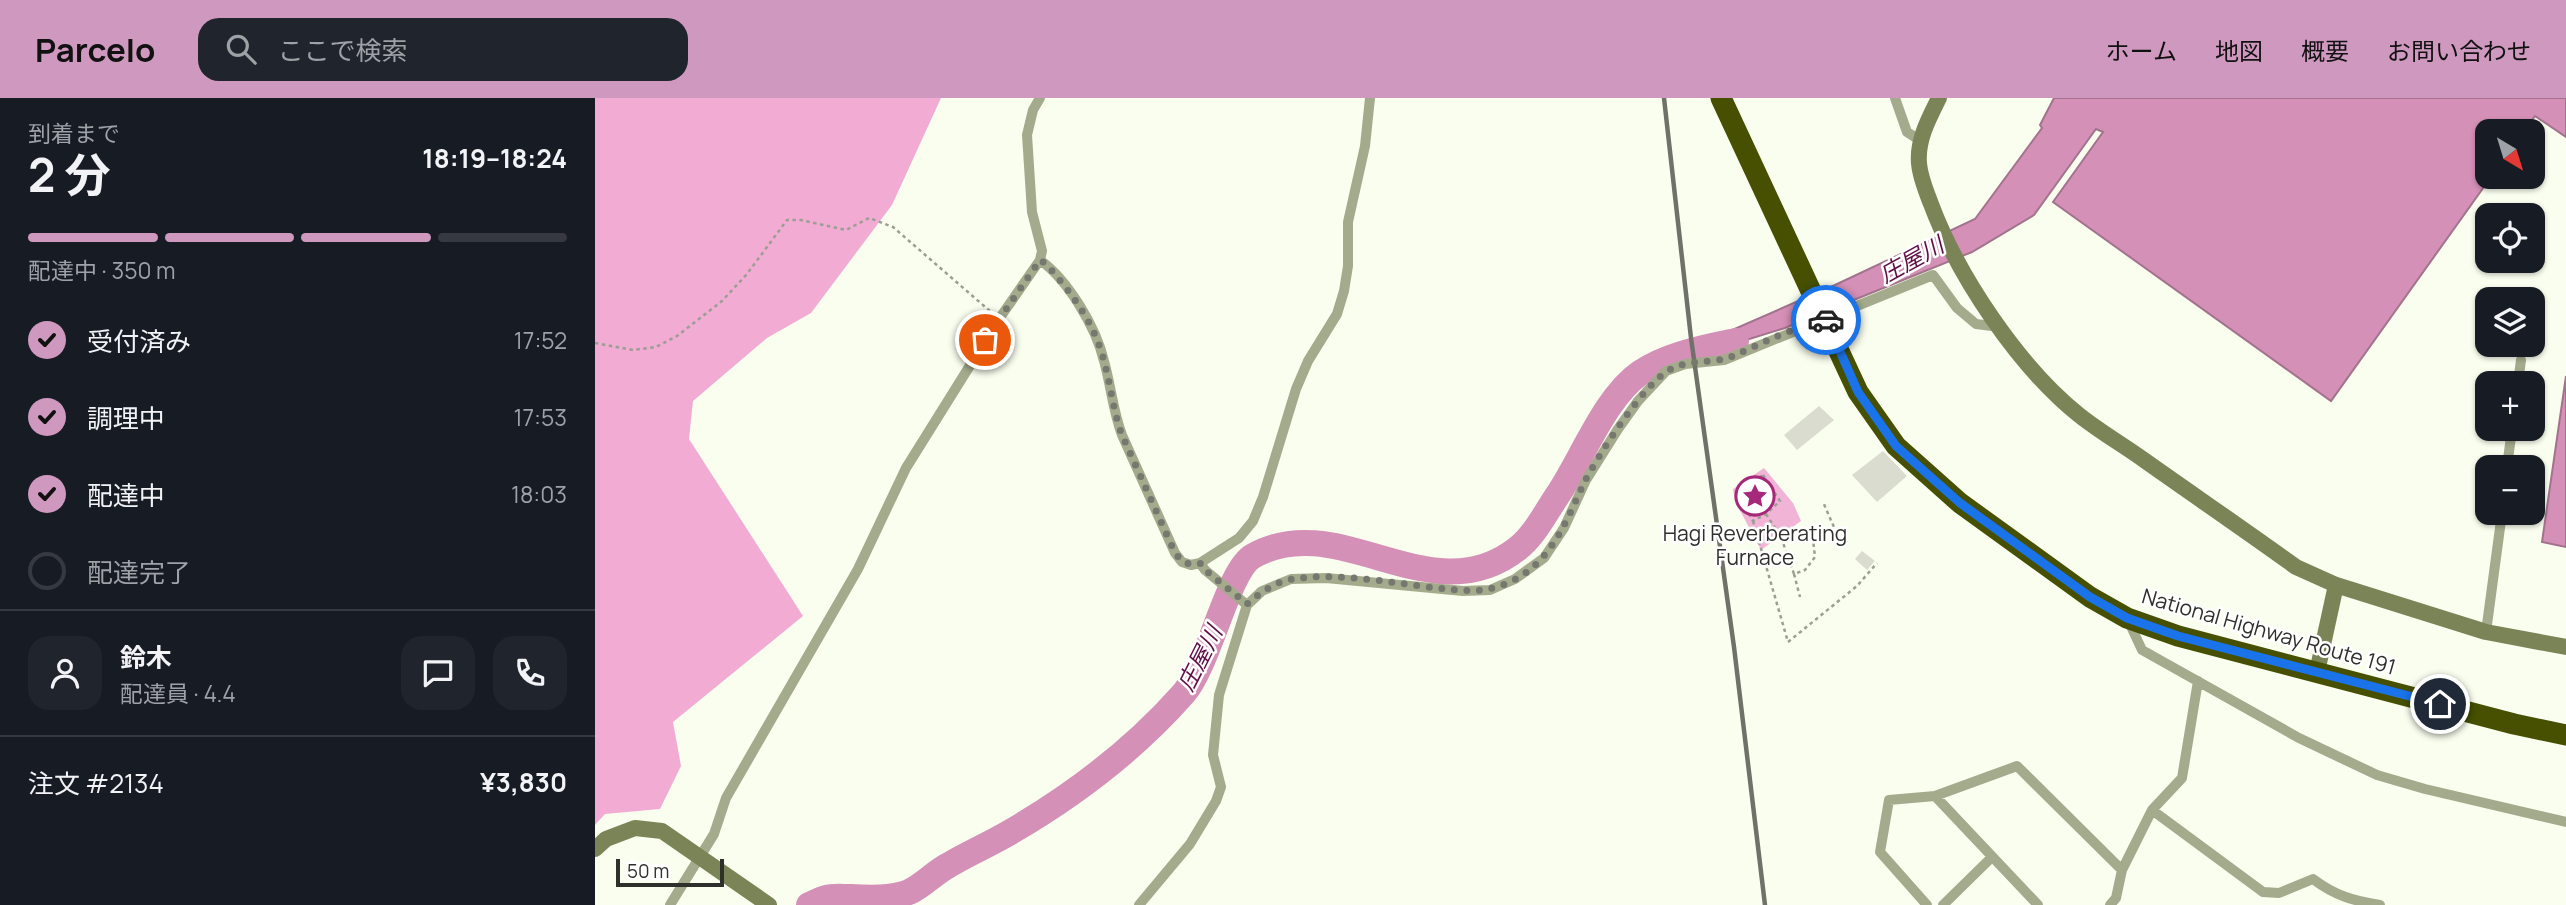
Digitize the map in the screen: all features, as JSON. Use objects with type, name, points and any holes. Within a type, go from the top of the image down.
[{"type":"highway","name":"National Highway Route 191","points":[[1721,98],[1858,392],[1896,446],[1960,503],[2090,597],[2127,618],[2178,636],[2566,735]]},
{"type":"street","points":[[670,905],[713,834],[726,798],[858,569],[906,468],[999,319],[1040,260],[1042,251],[1032,212],[1027,135],[1033,110],[1040,98]]},
{"type":"street","points":[[1040,260],[1061,280],[1081,308],[1097,340],[1104,360],[1115,416],[1175,553],[1182,562],[1191,565],[1200,563],[1239,538],[1253,521],[1296,389],[1308,361],[1337,314],[1348,266],[1348,222],[1365,146],[1370,98]]},
{"type":"street","points":[[1895,98],[1907,132],[1921,141]]},
{"type":"street","points":[[1939,98],[1921,141],[1919,162],[1923,181],[1942,232],[2000,327],[2041,380],[2079,415],[2296,567],[2336,585],[2486,632],[2566,647]]},
{"type":"street","points":[[1139,905],[1190,844],[1216,801],[1221,787],[1213,755],[1219,695],[1247,604],[1262,591],[1291,579],[1326,578],[1463,591],[1490,590],[1515,579],[1544,558],[1564,528],[1586,480],[1618,429],[1638,401],[1666,371],[1685,364],[1724,360],[1824,317],[1933,275],[1957,308],[1976,324],[2000,327]]},
{"type":"street","points":[[2520,371],[2521,360]]},
{"type":"street","points":[[2486,632],[2500,525]]},
{"type":"street","points":[[1200,563],[1247,604]]},
{"type":"street","points":[[2317,672],[2336,585]]},
{"type":"street","points":[[2127,618],[2142,650],[2299,738],[2378,775],[2425,789],[2566,822]]},
{"type":"street","points":[[2110,905],[2116,898],[2122,870],[2152,810],[2182,778],[2198,681]]},
{"type":"street","points":[[1927,905],[1880,852],[1889,800],[1935,796],[2017,765],[2122,870]]},
{"type":"street","points":[[1935,796],[2038,905]]},
{"type":"street","points":[[2152,810],[2263,892],[2279,893],[2313,879],[2348,900],[2379,905]]},
{"type":"street","points":[[595,849],[606,839],[635,828],[662,831],[769,905]]},
{"type":"street","points":[[1943,905],[1992,857]]},
{"type":"path","points":[[595,342],[633,350],[656,347],[677,336],[722,301],[747,274],[787,220],[801,220],[846,230],[869,218],[893,227],[999,319]]},
{"type":"path","points":[[1753,521],[1766,514],[1780,501],[1763,475],[1736,492],[1753,521],[1788,642],[1857,586],[1877,563]]},
{"type":"path","points":[[1794,573],[1805,570],[1815,557],[1812,531],[1837,534],[1823,502]]},
{"type":"path","points":[[1766,514],[1781,537],[1800,597]]},
{"type":"shaded area","points":[[595,98],[941,98],[892,205],[811,313],[767,338],[693,401],[689,439],[803,616],[673,722],[681,766],[660,809],[605,814],[595,825]]},
{"type":"shaded area","points":[[1764,468],[1793,503],[1801,521],[1761,550],[1735,501],[1733,489]]},
{"type":"water","points":[[2054,98],[2566,98],[2566,137],[2545,123],[2545,119],[2535,116],[2533,119],[2475,119],[2475,189],[2482,189],[2331,401],[2053,202],[2103,132],[2096,129],[2034,215],[1972,252],[1785,328],[1704,353],[1700,344],[1835,285],[1975,219],[2042,128],[2040,125]]},
{"type":"water","points":[[2566,376],[2566,547],[2542,542]]},
{"type":"building","points":[[1819,406],[1834,420],[1797,450],[1784,435]]},
{"type":"building","points":[[1883,451],[1907,476],[1877,502],[1852,475]]},
{"type":"building","points":[[1761,485],[1767,495],[1753,505],[1746,496]]},
{"type":"building","points":[[1862,551],[1875,561],[1867,570],[1855,559]]},
{"type":"waterway","name":"庄屋川","points":[[809,905],[832,897],[880,898],[909,892],[944,868],[1031,819],[1101,771],[1144,734],[1184,693],[1202,660],[1235,579],[1253,556],[1286,544],[1318,544],[1352,550],[1418,568],[1452,571],[1484,567],[1517,549],[1534,531],[1566,482],[1594,430],[1627,384],[1662,361],[1687,352],[1736,341]]},
{"type":"railway","points":[[1664,98],[1691,338],[1734,647],[1765,905]]},
{"type":"way so far","points":[[985,340],[1040,260],[1046,264],[1081,308],[1097,340],[1104,360],[1115,416],[1175,553],[1182,562],[1191,565],[1200,563],[1247,604],[1262,591],[1291,579],[1364,580],[1463,591],[1490,590],[1515,579],[1544,558],[1564,528],[1586,480],[1618,429],[1638,401],[1666,371],[1685,364],[1724,360],[1826,320]]},
{"type":"place","name":"Hagi Reverberating Furnace","points":[[1755,496]]},
{"type":"route","points":[[1826,320],[1858,392],[1896,446],[1960,503],[2090,597],[2127,618],[2178,636],[2440,704]]}]
